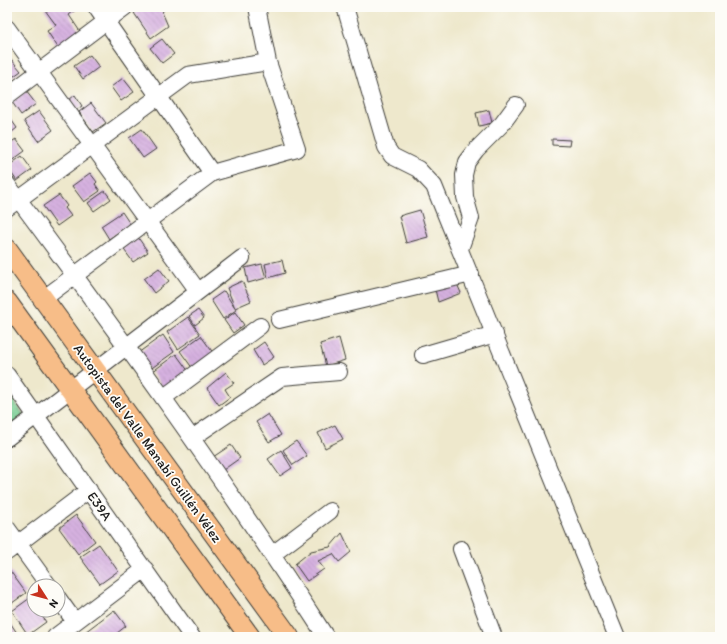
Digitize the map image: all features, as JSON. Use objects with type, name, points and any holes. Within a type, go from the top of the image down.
[{"type":"main road","name":"Autopista del Valle Manabí Guillén Vélez","points":[[7,249],[289,637]]},
{"type":"main road","points":[[7,302],[250,637]]},
{"type":"street","points":[[96,7],[212,173]]},
{"type":"street","points":[[7,96],[125,7]]},
{"type":"street","points":[[43,299],[212,173],[297,149],[268,62],[257,7]]},
{"type":"street","points":[[346,7],[382,138],[389,152],[418,169],[434,186],[617,637]]},
{"type":"street","points":[[7,28],[198,291]]},
{"type":"street","points":[[13,204],[188,75],[268,62]]},
{"type":"street","points":[[460,249],[471,218],[465,197],[464,175],[468,162],[476,150],[502,124],[516,105]]},
{"type":"street","points":[[7,184],[13,204],[75,275],[192,438],[272,554],[326,637]]},
{"type":"street","points":[[7,438],[242,258]]},
{"type":"street","points":[[279,320],[471,274]]},
{"type":"street","points":[[163,398],[260,326]]},
{"type":"street","points":[[424,355],[494,334]]},
{"type":"street","points":[[192,438],[282,377],[339,372]]},
{"type":"street","name":"E39A","points":[[7,375],[192,637]]},
{"type":"street","points":[[13,548],[89,490]]},
{"type":"street","points":[[272,554],[330,510]]},
{"type":"street","points":[[7,528],[13,548],[41,578]]},
{"type":"street","points":[[461,549],[494,637]]},
{"type":"street","points":[[55,637],[145,569]]},
{"type":"street","points":[[66,609],[75,622]]},
{"type":"green space","points":[[7,391],[24,415],[7,429]]},
{"type":"building","points":[[48,7],[78,8],[69,15],[81,33],[59,49],[47,31],[56,25],[45,10]]},
{"type":"building","points":[[143,7],[163,7],[164,10],[162,12],[168,26],[151,38],[134,13]]},
{"type":"building","points":[[162,39],[174,54],[162,63],[150,48]]},
{"type":"building","points":[[90,55],[99,67],[83,79],[74,66]]},
{"type":"building","points":[[7,57],[9,60],[11,59],[21,71],[7,81]]},
{"type":"building","points":[[123,78],[134,92],[121,101],[111,87]]},
{"type":"building","points":[[26,91],[36,104],[21,115],[12,102]]},
{"type":"building","points":[[75,95],[82,106],[76,110],[69,100]]},
{"type":"building","points":[[91,103],[106,123],[93,132],[79,112]]},
{"type":"building","points":[[489,110],[492,123],[479,126],[476,113]]},
{"type":"building","points":[[39,111],[53,130],[38,141],[24,121]]},
{"type":"building","points":[[7,114],[17,128],[12,132],[7,128]]},
{"type":"building","points":[[142,129],[156,149],[143,158],[129,138]]},
{"type":"building","points":[[16,139],[25,151],[7,164],[7,145]]},
{"type":"building","points":[[552,139],[570,140],[569,146],[552,145]]},
{"type":"building","points":[[22,156],[32,170],[17,181],[7,167]]},
{"type":"building","points":[[90,173],[97,182],[95,184],[100,191],[84,202],[72,186]]},
{"type":"building","points":[[105,191],[111,199],[94,211],[88,203]]},
{"type":"building","points":[[59,195],[67,206],[65,208],[71,216],[57,226],[43,206]]},
{"type":"building","points":[[420,210],[428,237],[406,243],[399,216]]},
{"type":"building","points":[[122,212],[130,224],[109,239],[101,226]]},
{"type":"building","points":[[137,236],[148,252],[133,262],[122,247]]},
{"type":"building","points":[[282,260],[285,273],[268,278],[265,264]]},
{"type":"building","points":[[262,264],[266,278],[248,283],[245,268]]},
{"type":"building","points":[[159,268],[169,281],[154,293],[144,279]]},
{"type":"building","points":[[454,277],[461,293],[438,302],[433,281]]},
{"type":"building","points":[[242,281],[251,301],[235,308],[227,288]]},
{"type":"building","points":[[224,291],[236,310],[223,319],[211,300]]},
{"type":"building","points":[[198,310],[204,318],[195,325],[189,316]]},
{"type":"building","points":[[235,312],[244,325],[233,333],[224,320]]},
{"type":"building","points":[[188,317],[200,334],[178,349],[167,332]]},
{"type":"building","points":[[163,335],[174,352],[149,370],[138,353]]},
{"type":"building","points":[[201,336],[214,354],[193,369],[180,351]]},
{"type":"building","points":[[339,338],[345,360],[326,366],[320,344]]},
{"type":"building","points":[[264,342],[274,357],[262,365],[253,350]]},
{"type":"building","points":[[176,354],[189,372],[164,389],[152,372]]},
{"type":"building","points":[[226,372],[234,383],[225,389],[230,397],[219,405],[207,388]]},
{"type":"building","points":[[268,414],[281,435],[269,442],[256,422]]},
{"type":"building","points":[[335,425],[343,439],[325,448],[318,433]]},
{"type":"building","points":[[296,441],[307,456],[293,465],[283,450]]},
{"type":"building","points":[[231,445],[240,458],[223,470],[213,457]]},
{"type":"building","points":[[281,450],[292,468],[280,476],[268,459]]},
{"type":"building","points":[[76,515],[95,541],[78,554],[59,528]]},
{"type":"building","points":[[342,533],[351,552],[339,562],[333,554],[318,561],[324,569],[307,581],[295,564],[311,551],[330,547]]},
{"type":"building","points":[[99,544],[118,571],[100,584],[80,557]]},
{"type":"building","points":[[7,568],[26,593],[8,606]]},
{"type":"building","points":[[26,601],[26,618],[43,618],[46,622],[28,635],[12,611]]},
{"type":"building","points":[[114,610],[126,626],[112,637],[89,637],[85,632]]},
{"type":"building","points":[[7,618],[19,636],[18,637],[7,637]]}]
